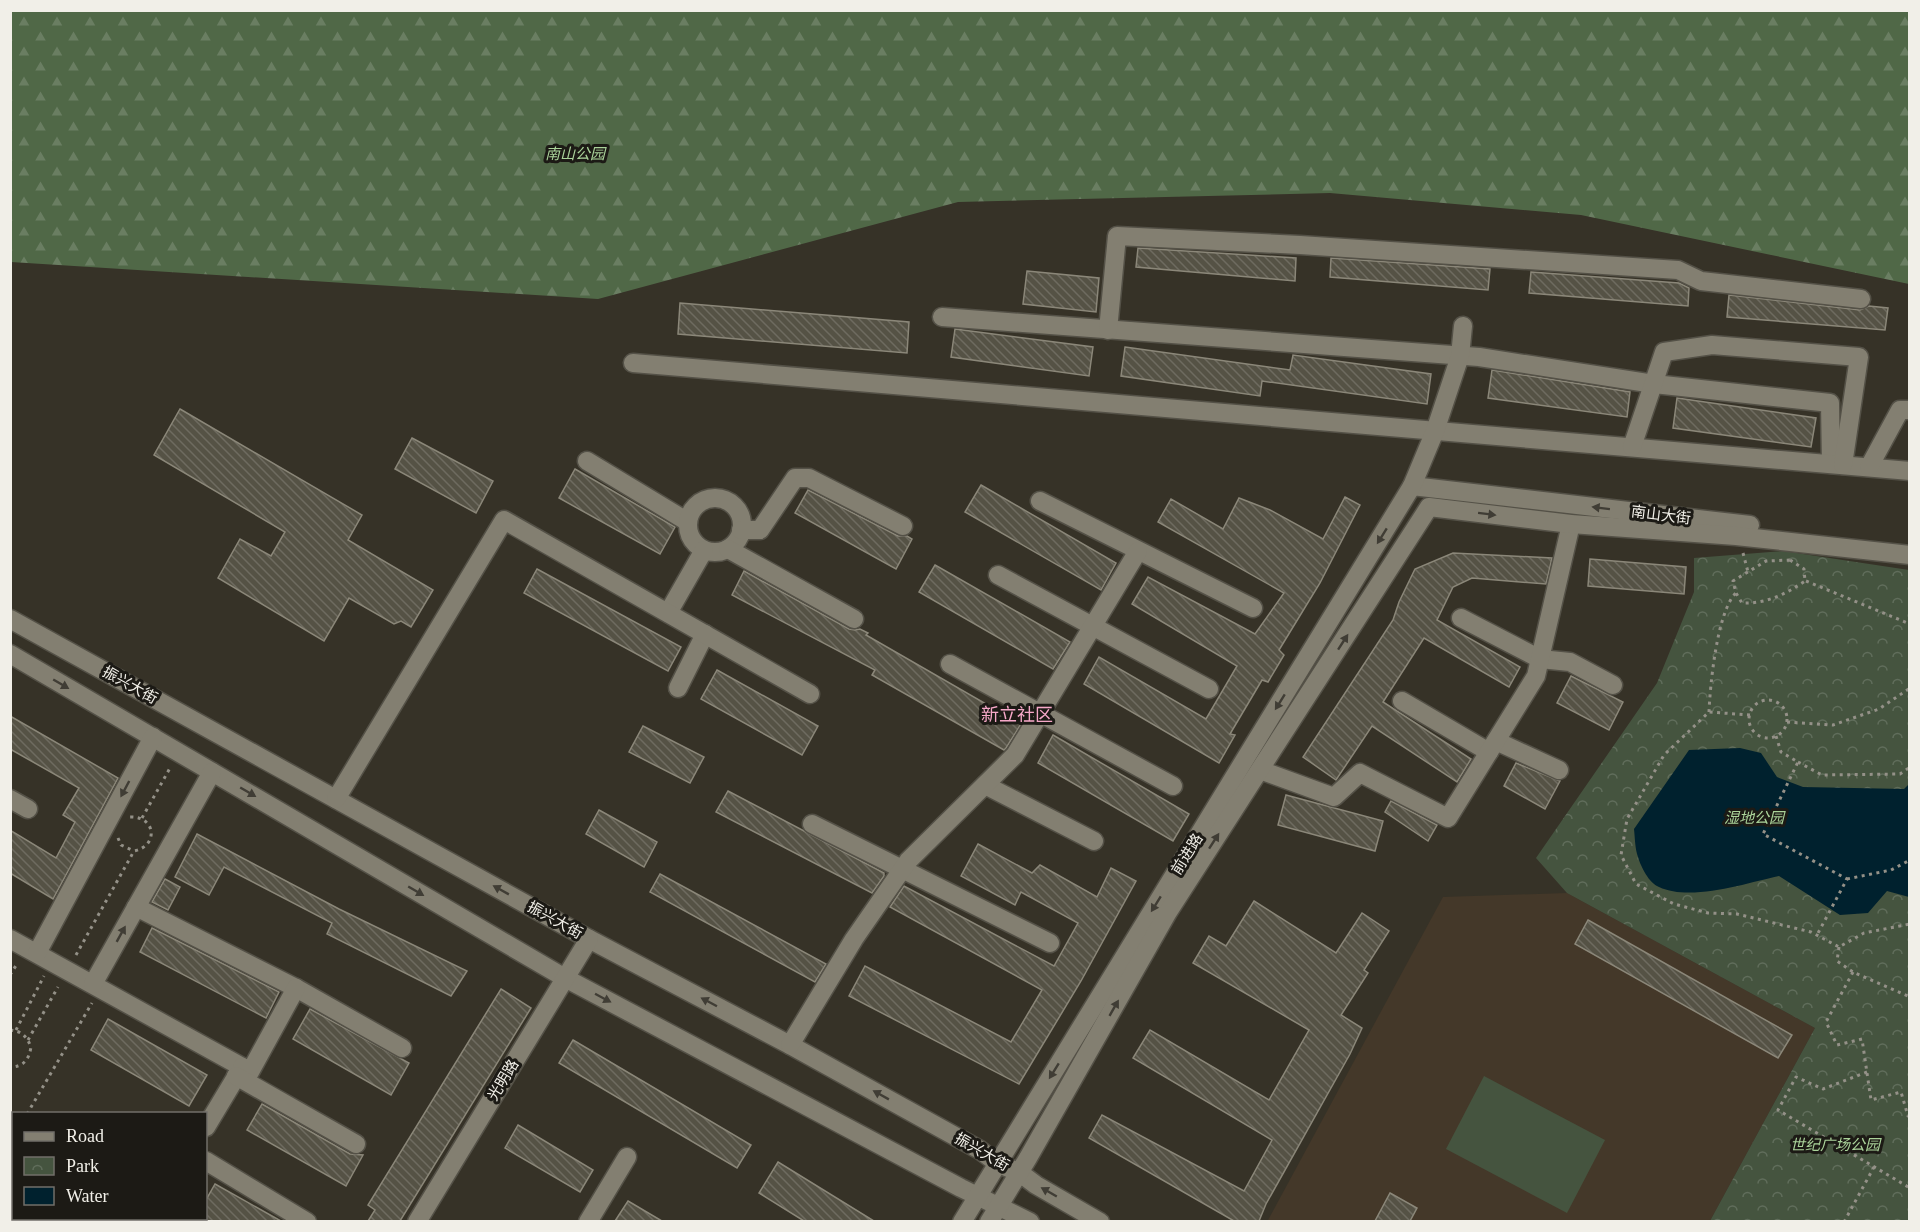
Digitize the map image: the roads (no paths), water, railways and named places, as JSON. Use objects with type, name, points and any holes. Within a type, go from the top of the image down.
[{"type":"street","points":[[1108,330],[1117,236],[1300,245],[1678,270],[1701,281],[1861,299]]},
{"type":"street","points":[[942,317],[1460,356],[1654,384],[1830,403],[1837,465]]},
{"type":"street","name":"前进路","points":[[962,1221],[1412,486],[1435,431],[1460,356],[1463,326]]},
{"type":"street","points":[[1632,447],[1664,352],[1712,345],[1859,357],[1837,465]]},
{"type":"street","points":[[633,363],[1910,471]]},
{"type":"street","points":[[1869,468],[1900,410],[1910,410]]},
{"type":"street","points":[[587,461],[688,522]]},
{"type":"street","points":[[741,530],[760,530],[795,478],[809,478],[903,526]]},
{"type":"street","name":"南山大街","points":[[1412,486],[1910,544]]},
{"type":"street","points":[[718,498],[732,504],[737,509],[742,522],[741,530],[734,544],[728,549],[712,552],[695,543],[690,534],[688,522],[693,509],[698,504],[705,500],[718,498]]},
{"type":"street","points":[[1040,501],[1252,608]]},
{"type":"street","name":"前进路","points":[[993,1214],[1020,1173],[1168,912],[1429,507]]},
{"type":"street","name":"南山大街","points":[[1429,507],[1571,524],[1736,536],[1910,555]]},
{"type":"street","points":[[336,799],[504,520],[810,694]]},
{"type":"street","points":[[1260,770],[1334,797],[1360,773],[1448,818],[1536,676],[1571,524]]},
{"type":"street","points":[[668,614],[704,549]]},
{"type":"street","points":[[728,549],[854,619]]},
{"type":"street","points":[[790,1045],[854,939],[908,861],[1015,755],[1138,550]]},
{"type":"street","points":[[998,575],[1209,689]]},
{"type":"street","points":[[1461,618],[1540,659],[1570,662],[1613,685]]},
{"type":"street","name":"振兴大街","points":[[10,619],[589,939],[790,1045],[980,1150],[997,1163],[1020,1173],[1036,1185],[1100,1221]]},
{"type":"street","points":[[678,688],[705,634]]},
{"type":"street","points":[[10,654],[565,978],[977,1196],[993,1214],[1030,1221]]},
{"type":"street","points":[[950,664],[1173,786]]},
{"type":"street","points":[[1402,701],[1493,746],[1558,770]]},
{"type":"street","points":[[37,953],[153,737]]},
{"type":"street","points":[[97,987],[136,908],[212,772]]},
{"type":"street","points":[[985,785],[1094,841]]},
{"type":"street","points":[[10,799],[28,809]]},
{"type":"street","points":[[813,824],[1050,942]]},
{"type":"street","points":[[136,908],[296,988],[402,1048]]},
{"type":"street","points":[[10,939],[97,987],[356,1144]]},
{"type":"street","name":"光明路","points":[[417,1221],[589,939]]},
{"type":"street","points":[[239,1072],[250,1072],[296,988]]},
{"type":"street","points":[[207,1125],[239,1072]]},
{"type":"street","points":[[588,1221],[627,1157]]},
{"type":"street","points":[[207,1162],[307,1221]]},
{"type":"water","points":[[1740,748],[1761,753],[1777,777],[1803,787],[1904,789],[1909,784],[1909,897],[1887,891],[1868,913],[1840,915],[1779,876],[1719,890],[1687,893],[1659,887],[1652,882],[1643,870],[1638,857],[1634,829],[1689,750]]},
{"type":"district","name":"新立社区","points":[[1017,715]]},
{"type":"park label","name":"南山公园","points":[[575,154]]},
{"type":"park label","name":"湿地公园","points":[[1754,818]]},
{"type":"park label","name":"世纪广场公园","points":[[1835,1145]]}]
